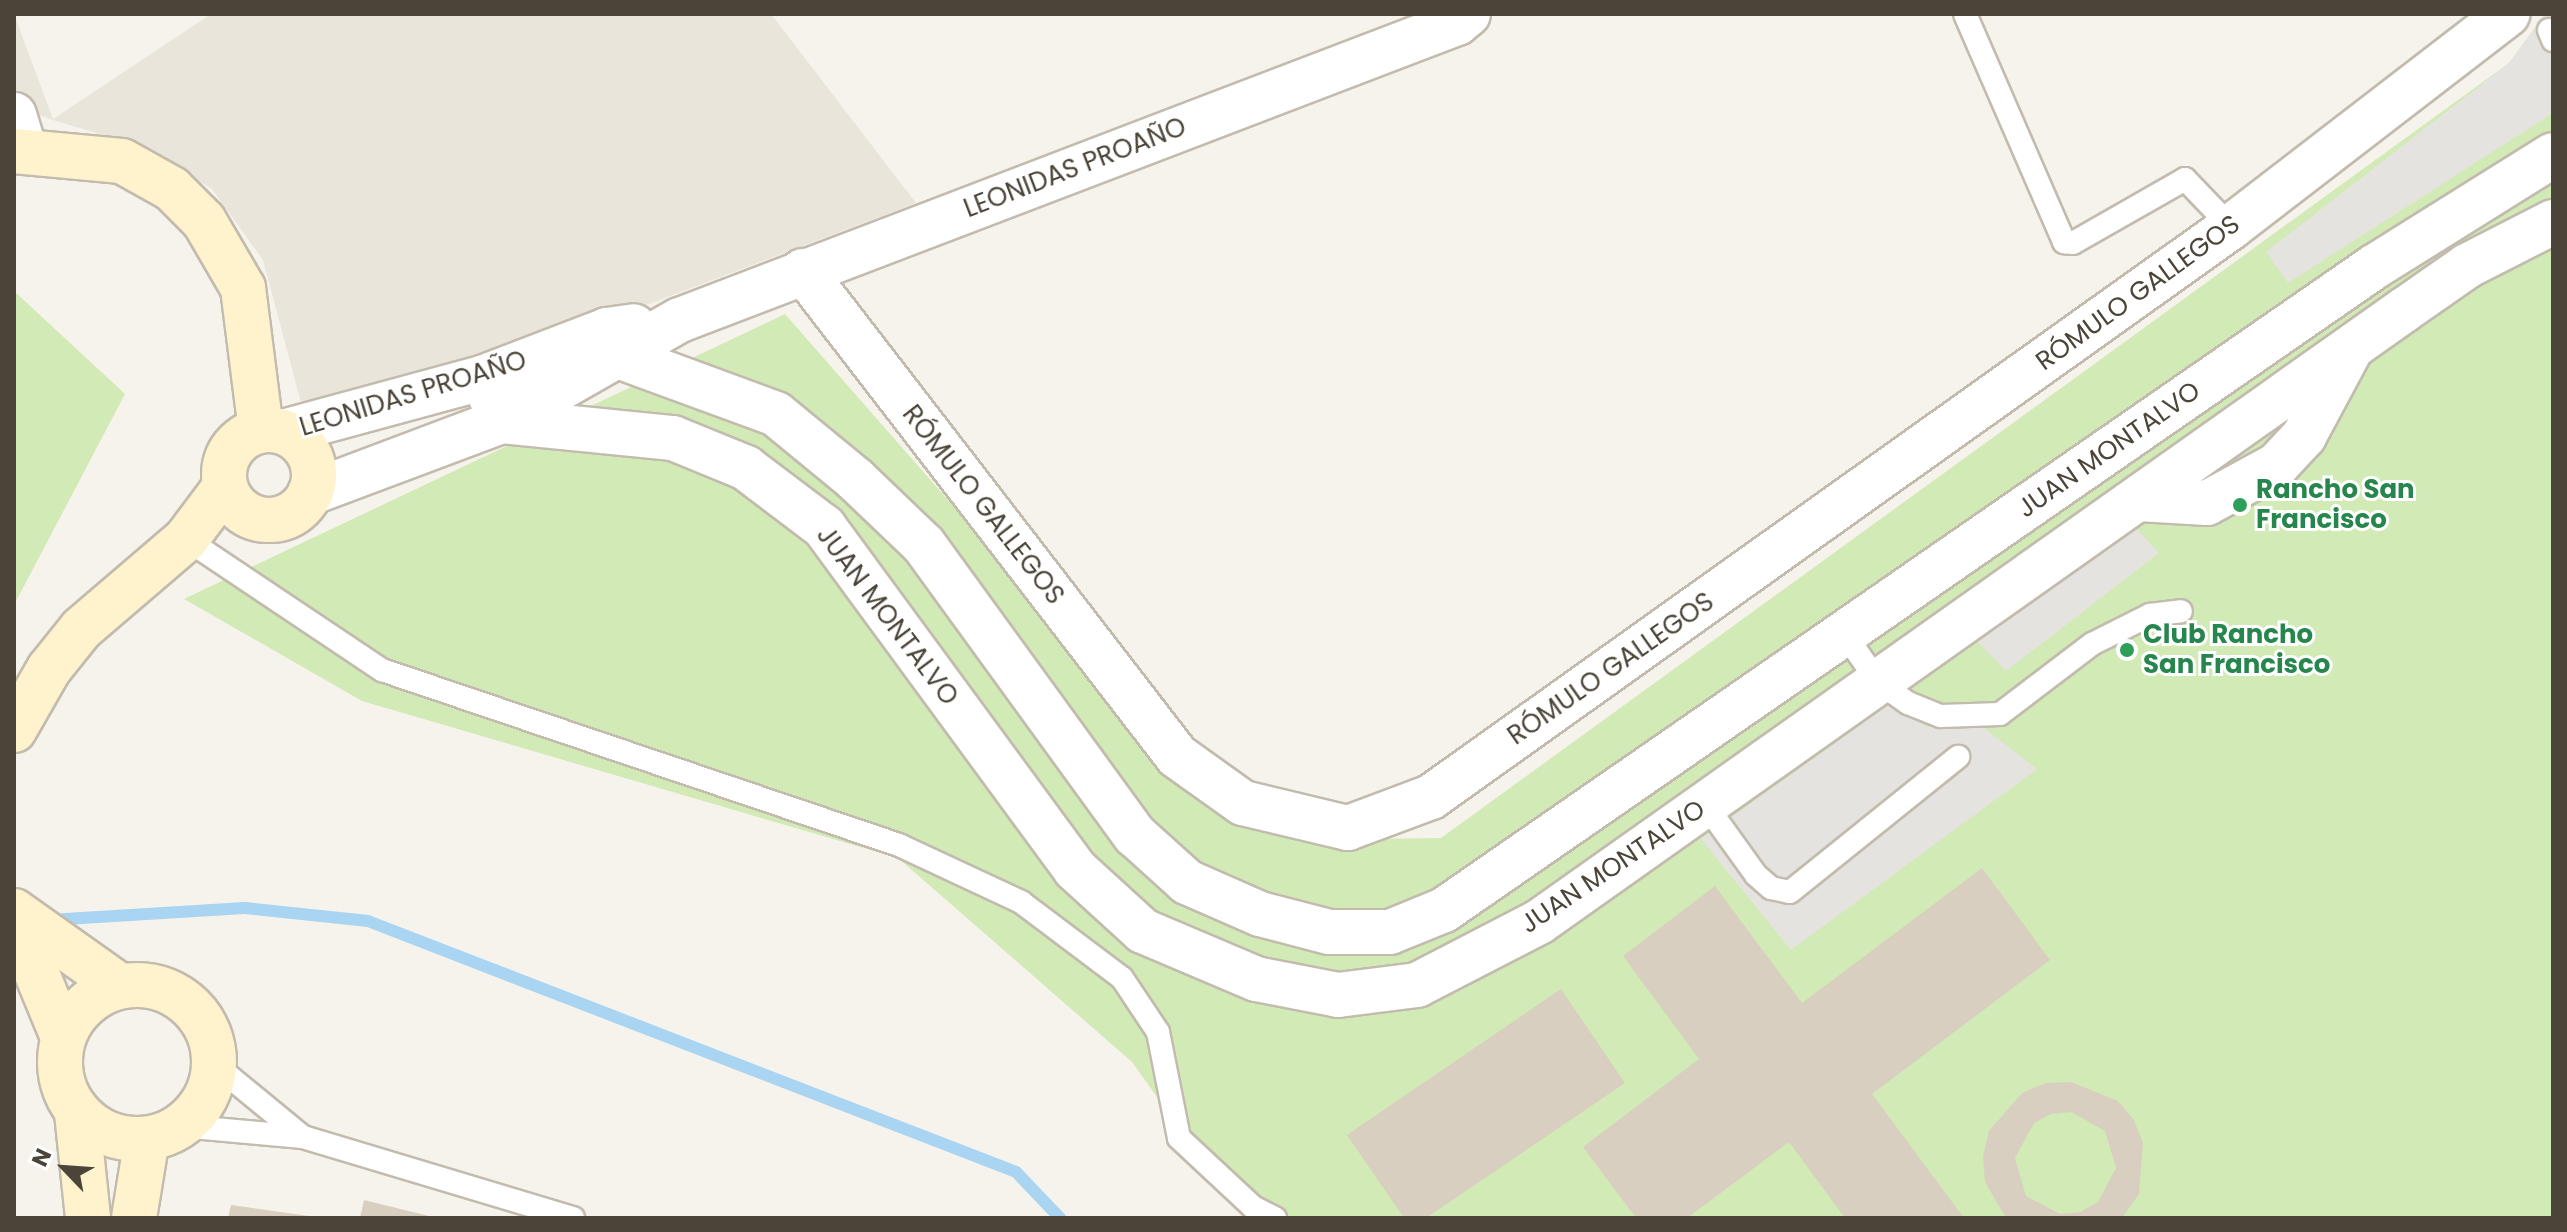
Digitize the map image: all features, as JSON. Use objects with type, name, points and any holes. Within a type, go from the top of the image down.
[{"type":"street","name":"LEONIDAS PROAÑO","points":[[272,431],[614,343],[680,320],[1457,23],[1468,14]]},
{"type":"street","name":"RÓMULO GALLEGOS","points":[[803,271],[1177,756],[1243,803],[1348,828],[1431,797],[2231,227],[2508,14]]},
{"type":"street","points":[[18,138],[122,161],[172,189],[204,221],[243,288],[272,431]]},
{"type":"street","name":"JUAN MONTALVO","points":[[614,343],[776,414],[855,479],[924,545],[1135,835],[1187,882],[1260,914],[1329,932],[1390,932],[1444,910],[2374,267],[2553,155]]},
{"type":"street","name":"JUAN MONTALVO","points":[[502,421],[673,438],[746,468],[824,527],[1075,869],[1143,931],[1270,982],[1338,995],[1417,985],[1539,922],[2467,266],[2553,222]]},
{"type":"street","points":[[2374,267],[2404,310]]},
{"type":"street","name":"LEONIDAS PROAÑO","points":[[310,493],[502,421],[614,343]]},
{"type":"street","points":[[482,378],[502,421]]},
{"type":"street","points":[[272,431],[303,444],[312,460],[310,493],[284,517],[237,501],[224,472],[235,444],[272,431]]},
{"type":"street","points":[[14,730],[49,669],[81,629],[186,539],[237,501]]},
{"type":"street","points":[[1143,931],[1187,882]]},
{"type":"street","points":[[14,911],[120,986]]},
{"type":"street","points":[[14,918],[63,1037]]},
{"type":"street","points":[[120,986],[166,990],[186,1002],[211,1041],[214,1064],[204,1099],[164,1132],[121,1139],[97,1130],[77,1113],[64,1090],[59,1063],[63,1037],[96,996],[120,986]]},
{"type":"street","points":[[77,1113],[88,1218]]},
{"type":"street","points":[[134,1218],[164,1132]]},
{"type":"lane","points":[[1965,14],[2064,242],[2073,243],[2185,179],[2231,227]]},
{"type":"lane","points":[[186,539],[382,670],[899,845],[1021,902],[1122,978],[1158,1032],[1179,1138],[1253,1207],[1275,1218]]},
{"type":"lane","points":[[1844,633],[1878,682],[1908,703],[1941,716],[2000,714],[2092,644],[2150,615],[2181,611]]},
{"type":"lane","points":[[1705,804],[1756,875],[1771,888],[1790,892],[1958,757]]},
{"type":"lane","points":[[214,1064],[303,1137]]},
{"type":"lane","points":[[164,1132],[303,1137],[573,1218]]},
{"type":"shaded area","points":[[14,14],[53,119],[211,14],[771,14],[916,203],[338,422],[303,410],[263,260],[212,189],[143,147],[53,120],[14,106]]},
{"type":"shaded area","points":[[2545,14],[2553,14],[2553,113],[2288,283],[2266,252],[2509,63]]},
{"type":"shaded area","points":[[2132,524],[2159,553],[2006,671],[1975,639]]},
{"type":"shaded area","points":[[1890,704],[1927,727],[1983,727],[2037,769],[1791,950],[1701,839]]},
{"type":"green space","name":"Club Rancho San Francisco","points":[[2545,14],[2553,14],[2553,1218],[1244,1218],[1132,1062],[898,858],[362,701],[184,599],[785,314],[1195,782],[1295,840],[1441,838],[2509,63]]},
{"type":"green space","points":[[14,291],[125,394],[14,605]]},
{"type":"building","points":[[1982,868],[2050,960],[1872,1094],[1964,1218],[1845,1218],[1789,1142],[1687,1218],[1636,1218],[1583,1147],[1699,1059],[1623,956],[1715,886],[1802,1003]]},
{"type":"building","points":[[1561,989],[1625,1083],[1426,1218],[1404,1218],[1347,1135]]},
{"type":"building","points":[[2071,1082],[2118,1101],[2134,1120],[2143,1143],[2139,1194],[2122,1218],[2006,1218],[1985,1182],[1983,1156],[1989,1131],[2022,1093],[2046,1083]],"holes":[[[2071,1112],[2105,1131],[2116,1168],[2098,1202],[2080,1212],[2060,1214],[2026,1196],[2015,1158],[2034,1123],[2051,1114]]]},
{"type":"building","points":[[364,1200],[433,1217],[433,1218],[360,1218]]},
{"type":"building","points":[[231,1205],[309,1216],[309,1218],[228,1218]]},
{"type":"waterway","points":[[49,920],[245,908],[368,921],[1016,1172],[1060,1218]]},
{"type":"place","name":"Rancho San Francisco","points":[[2240,505]]},
{"type":"place","name":"Club Rancho San Francisco","points":[[2127,650]]}]
